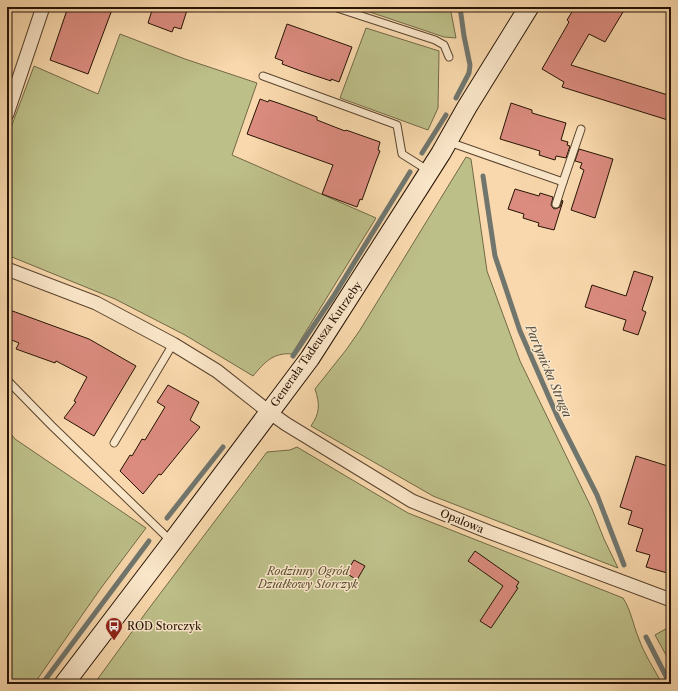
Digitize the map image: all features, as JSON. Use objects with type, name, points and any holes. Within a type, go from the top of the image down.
[{"type":"street","points":[[7,114],[43,7]]},
{"type":"street","name":"Generała Tadeusza Kutrzeby","points":[[64,684],[314,351],[429,171],[529,7]]},
{"type":"street","name":"Opalowa","points":[[7,269],[96,303],[173,344],[217,371],[286,424],[412,501],[489,532],[671,600]]},
{"type":"lane","points":[[334,7],[435,40],[444,45],[449,57]]},
{"type":"lane","points":[[263,76],[397,125],[402,154],[429,171]]},
{"type":"lane","points":[[556,204],[582,129]]},
{"type":"lane","points":[[447,142],[563,182]]},
{"type":"lane","points":[[114,443],[173,344]]},
{"type":"lane","points":[[7,380],[58,432],[172,542]]},
{"type":"green space","points":[[355,7],[450,7],[456,38],[444,37]]},
{"type":"green space","points":[[366,28],[439,51],[438,108],[428,130],[340,98]]},
{"type":"green space","points":[[120,34],[185,59],[257,83],[232,155],[376,218],[292,354],[279,355],[270,359],[253,376],[185,335],[115,299],[7,255],[7,138],[34,66],[98,94]]},
{"type":"green space","points":[[466,157],[471,159],[487,271],[520,361],[592,509],[618,568],[433,496],[311,426],[318,413],[318,399],[315,389],[360,330]]},
{"type":"green space","points":[[7,429],[15,439],[146,528],[101,588],[34,684],[7,684]]},
{"type":"green space","name":"Rodzinny Ogród Działkowy Storczyk","points":[[297,447],[408,513],[623,598],[644,650],[662,684],[94,684],[267,452],[290,450]]},
{"type":"green space","points":[[671,626],[671,664],[655,635]]},
{"type":"building","points":[[68,7],[77,11],[79,7],[113,7],[88,74],[50,60]]},
{"type":"building","points":[[153,7],[188,7],[181,29],[174,27],[172,32],[148,23]]},
{"type":"building","points":[[575,7],[626,7],[605,42],[589,34],[571,65],[671,96],[671,121],[562,87],[564,82],[542,69],[569,22],[567,20]]},
{"type":"building","points":[[287,24],[352,47],[339,82],[331,79],[331,81],[282,64],[283,61],[275,58]]},
{"type":"building","points":[[260,99],[278,103],[317,117],[317,120],[345,131],[346,130],[380,142],[378,150],[380,151],[362,200],[360,199],[357,207],[322,194],[333,165],[247,134]]},
{"type":"building","points":[[511,103],[532,110],[532,113],[566,123],[561,140],[568,142],[567,145],[570,146],[566,158],[556,156],[555,160],[539,155],[540,151],[500,139]]},
{"type":"building","points":[[579,149],[613,159],[595,218],[571,210],[584,170],[580,168],[582,163],[575,161]]},
{"type":"building","points":[[515,189],[539,196],[540,193],[553,197],[551,205],[555,209],[560,207],[562,200],[563,201],[554,230],[538,226],[539,223],[523,218],[524,214],[508,209]]},
{"type":"building","points":[[634,271],[653,277],[642,310],[646,312],[638,335],[623,330],[626,320],[585,307],[592,285],[626,296]]},
{"type":"building","points":[[7,309],[89,339],[136,366],[94,436],[64,418],[76,402],[74,401],[87,377],[56,361],[55,363],[16,349],[19,343],[7,338]]},
{"type":"building","points":[[168,385],[199,402],[190,420],[200,427],[161,475],[159,474],[143,494],[120,471],[130,455],[132,456],[142,439],[145,440],[165,407],[157,402]]},
{"type":"building","points":[[636,456],[671,467],[671,508],[667,522],[671,523],[671,574],[646,567],[650,555],[636,551],[643,529],[628,524],[632,511],[620,507]]},
{"type":"building","points":[[475,551],[519,582],[516,587],[518,588],[491,628],[480,621],[503,586],[468,561]]},
{"type":"building","points":[[354,560],[365,566],[357,580],[346,573]]},
{"type":"waterway","name":"Partynicka Struga","points":[[456,98],[469,73],[470,65],[460,7]]},
{"type":"waterway","points":[[422,153],[446,115]]},
{"type":"waterway","points":[[293,356],[333,297],[410,172]]},
{"type":"waterway","name":"Partynicka Struga","points":[[483,176],[495,256],[520,331],[558,418],[597,495],[624,565]]},
{"type":"waterway","points":[[167,518],[223,447]]},
{"type":"waterway","points":[[42,684],[149,541]]},
{"type":"waterway","name":"Partynicka Struga","points":[[646,637],[670,684]]},
{"type":"place","name":"ROD Storczyk","points":[[114,641]]}]
